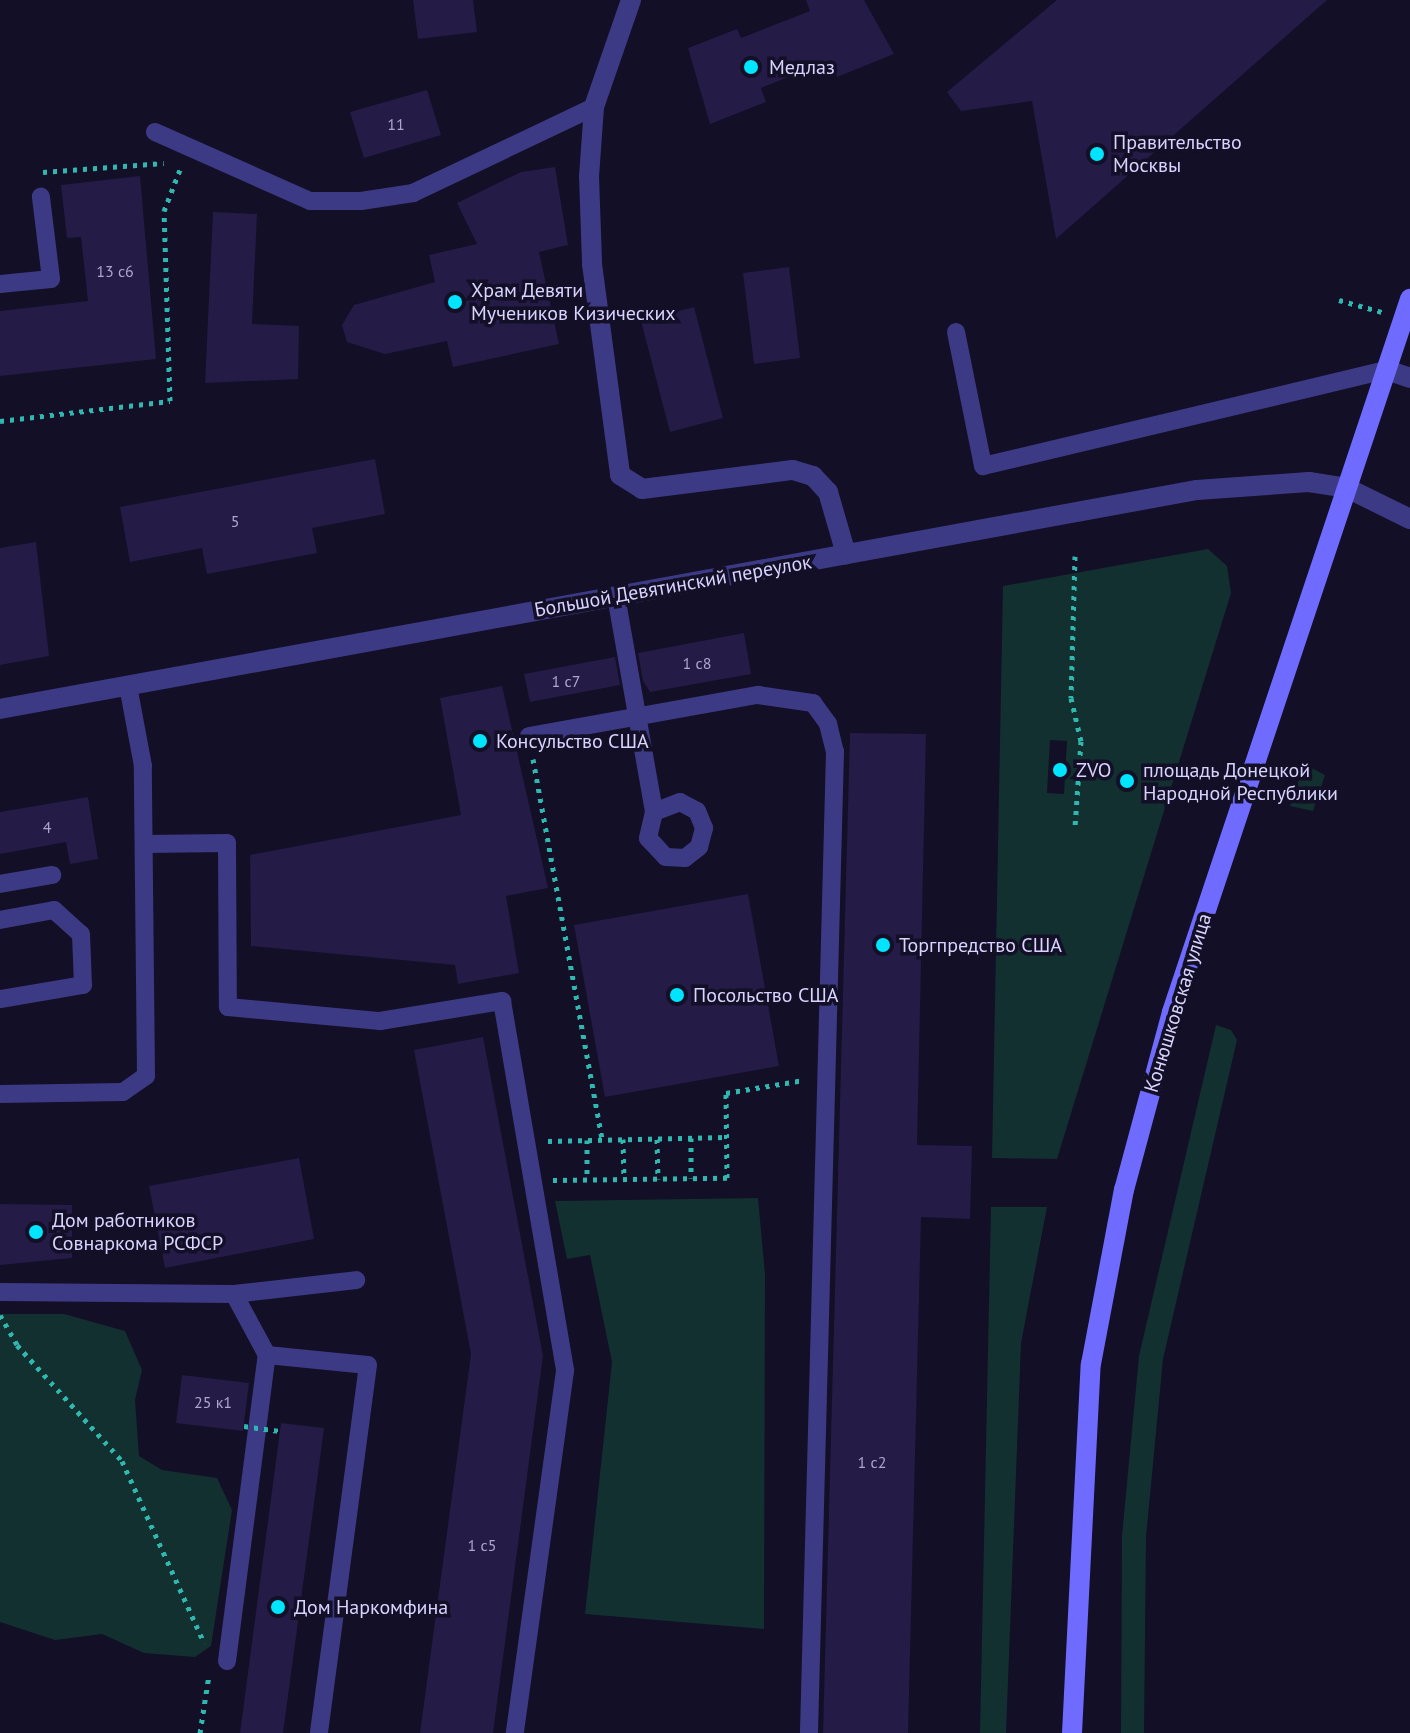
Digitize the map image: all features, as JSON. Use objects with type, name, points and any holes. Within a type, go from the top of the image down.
[{"type":"main road","name":"Конюшковская улица","points":[[1072,1733],[1091,1364],[1124,1190],[1172,1012],[1407,308]]},
{"type":"street","points":[[631,0],[594,107],[592,264],[620,475],[634,489],[793,470],[813,476],[828,492],[846,554]]},
{"type":"street","points":[[1387,370],[1410,378]]},
{"type":"street","name":"Большой Девятинский переулок","points":[[0,709],[1197,490],[1309,482],[1347,488],[1410,519]]},
{"type":"lane","points":[[155,132],[310,201],[361,201],[413,193],[594,107]]},
{"type":"lane","points":[[0,284],[51,279],[41,197]]},
{"type":"lane","points":[[956,332],[983,466],[1387,370]]},
{"type":"lane","points":[[616,596],[654,812]]},
{"type":"lane","points":[[0,1094],[123,1092],[146,1076],[143,766],[128,686]]},
{"type":"lane","points":[[529,736],[637,716],[788,696],[813,703],[828,724],[835,752],[809,1733]]},
{"type":"lane","points":[[144,844],[227,843],[228,1007],[380,1021],[502,1001],[565,1371],[515,1733]]},
{"type":"lane","points":[[0,884],[52,875]]},
{"type":"lane","points":[[0,920],[54,910],[81,934],[83,985],[0,999]]},
{"type":"lane","points":[[0,1292],[234,1294],[356,1280]]},
{"type":"lane","points":[[227,1661],[267,1355],[234,1294]]},
{"type":"lane","points":[[267,1355],[368,1365],[319,1733]]},
{"type":"path","points":[[0,421],[170,401],[164,211],[183,162],[38,172],[41,197]]},
{"type":"path","points":[[1339,300],[1407,308]]},
{"type":"path","points":[[1075,556],[1071,698],[1081,741],[1075,827]]},
{"type":"path","points":[[529,736],[602,1140]]},
{"type":"path","points":[[532,1180],[727,1178],[726,1093],[826,1076]]},
{"type":"path","points":[[525,1141],[727,1137]]},
{"type":"path","points":[[691,1138],[691,1178]]},
{"type":"path","points":[[623,1139],[624,1179]]},
{"type":"path","points":[[657,1139],[658,1179]]},
{"type":"path","points":[[587,1140],[587,1179]]},
{"type":"path","points":[[0,1314],[17,1345],[122,1461],[212,1659],[200,1733]]},
{"type":"path","points":[[244,1426],[280,1431]]},
{"type":"green space","points":[[1208,549],[1227,566],[1231,593],[1057,1159],[992,1158],[1003,586]],"holes":[[[1050,740],[1067,741],[1064,794],[1047,793]]]},
{"type":"green space","points":[[1304,764],[1325,775],[1313,811],[1290,806]]},
{"type":"green space","points":[[1216,1025],[1231,1030],[1237,1040],[1163,1359],[1146,1537],[1144,1733],[1121,1733],[1122,1536],[1139,1356]]},
{"type":"green space","points":[[758,1198],[765,1274],[764,1629],[585,1614],[612,1362],[590,1255],[567,1259],[555,1201]]},
{"type":"green space","points":[[991,1207],[1047,1207],[1021,1343],[1006,1733],[980,1733]]},
{"type":"green space","points":[[0,1314],[64,1314],[125,1331],[142,1370],[135,1400],[139,1456],[162,1470],[217,1478],[232,1510],[211,1646],[195,1657],[144,1653],[102,1634],[55,1640],[0,1622]]},
{"type":"building","points":[[413,0],[473,0],[477,32],[418,39]]},
{"type":"building","points":[[806,0],[864,0],[894,54],[837,77],[831,60],[761,88],[766,102],[710,124],[688,48],[737,29],[741,38],[810,11]]},
{"type":"building","name":"Правительство Москвы","points":[[1057,0],[1327,0],[1056,239],[1032,101],[961,111],[947,92]]},
{"type":"building","points":[[427,90],[441,135],[364,158],[350,112]]},
{"type":"building","name":"Храм Девяти Мучеников Кизических","points":[[555,167],[568,245],[539,252],[559,344],[453,367],[447,341],[385,354],[347,342],[342,325],[354,305],[435,282],[429,255],[477,244],[457,203],[521,172]]},
{"type":"building","points":[[140,176],[156,359],[0,376],[0,311],[88,301],[81,237],[67,238],[61,185]]},
{"type":"building","points":[[213,212],[257,214],[252,324],[299,326],[298,379],[205,383]]},
{"type":"building","points":[[789,267],[800,358],[754,364],[743,273]]},
{"type":"building","points":[[694,307],[723,418],[670,432],[641,321]]},
{"type":"building","points":[[375,459],[385,514],[312,528],[317,553],[207,574],[202,548],[130,562],[120,507]]},
{"type":"building","points":[[36,542],[49,656],[0,665],[0,548]]},
{"type":"building","points":[[744,633],[751,674],[650,692],[643,681],[638,653]]},
{"type":"building","points":[[615,657],[620,685],[530,702],[524,674]]},
{"type":"building","points":[[502,686],[548,888],[506,896],[519,973],[458,984],[455,965],[251,946],[250,855],[461,815],[440,698]]},
{"type":"building","points":[[850,733],[926,734],[917,1145],[972,1146],[970,1219],[921,1217],[908,1733],[823,1733]]},
{"type":"building","points":[[88,797],[98,859],[70,864],[66,842],[0,854],[0,812]]},
{"type":"building","name":"Посольство США","points":[[748,894],[779,1066],[605,1097],[574,925]]},
{"type":"building","points":[[483,1037],[543,1356],[493,1733],[420,1733],[471,1354],[414,1050]]},
{"type":"building","points":[[299,1158],[314,1239],[165,1268],[149,1186]]},
{"type":"building","name":"Дом работников Совнаркома РСФСР","points":[[0,1204],[72,1205],[72,1258],[0,1265]]},
{"type":"building","points":[[182,1375],[249,1383],[243,1431],[176,1423]]},
{"type":"building","name":"Дом Наркомфина","points":[[281,1423],[324,1428],[317,1481],[283,1733],[240,1733]]},
{"type":"place","name":"Медлаз","points":[[751,67]]},
{"type":"place","name":"Правительство Москвы","points":[[1097,154]]},
{"type":"place","name":"Храм Девяти Мучеников Кизических","points":[[455,302]]},
{"type":"place","name":"Консульство США","points":[[480,741]]},
{"type":"place","name":"ZVO","points":[[1060,770]]},
{"type":"place","name":"площадь Донецкой Народной Республики","points":[[1127,781]]},
{"type":"place","name":"Торгпредство США","points":[[883,945]]},
{"type":"place","name":"Посольство США","points":[[677,995]]},
{"type":"place","name":"Дом работников Совнаркома РСФСР","points":[[36,1232]]},
{"type":"place","name":"Дом Наркомфина","points":[[278,1607]]}]
